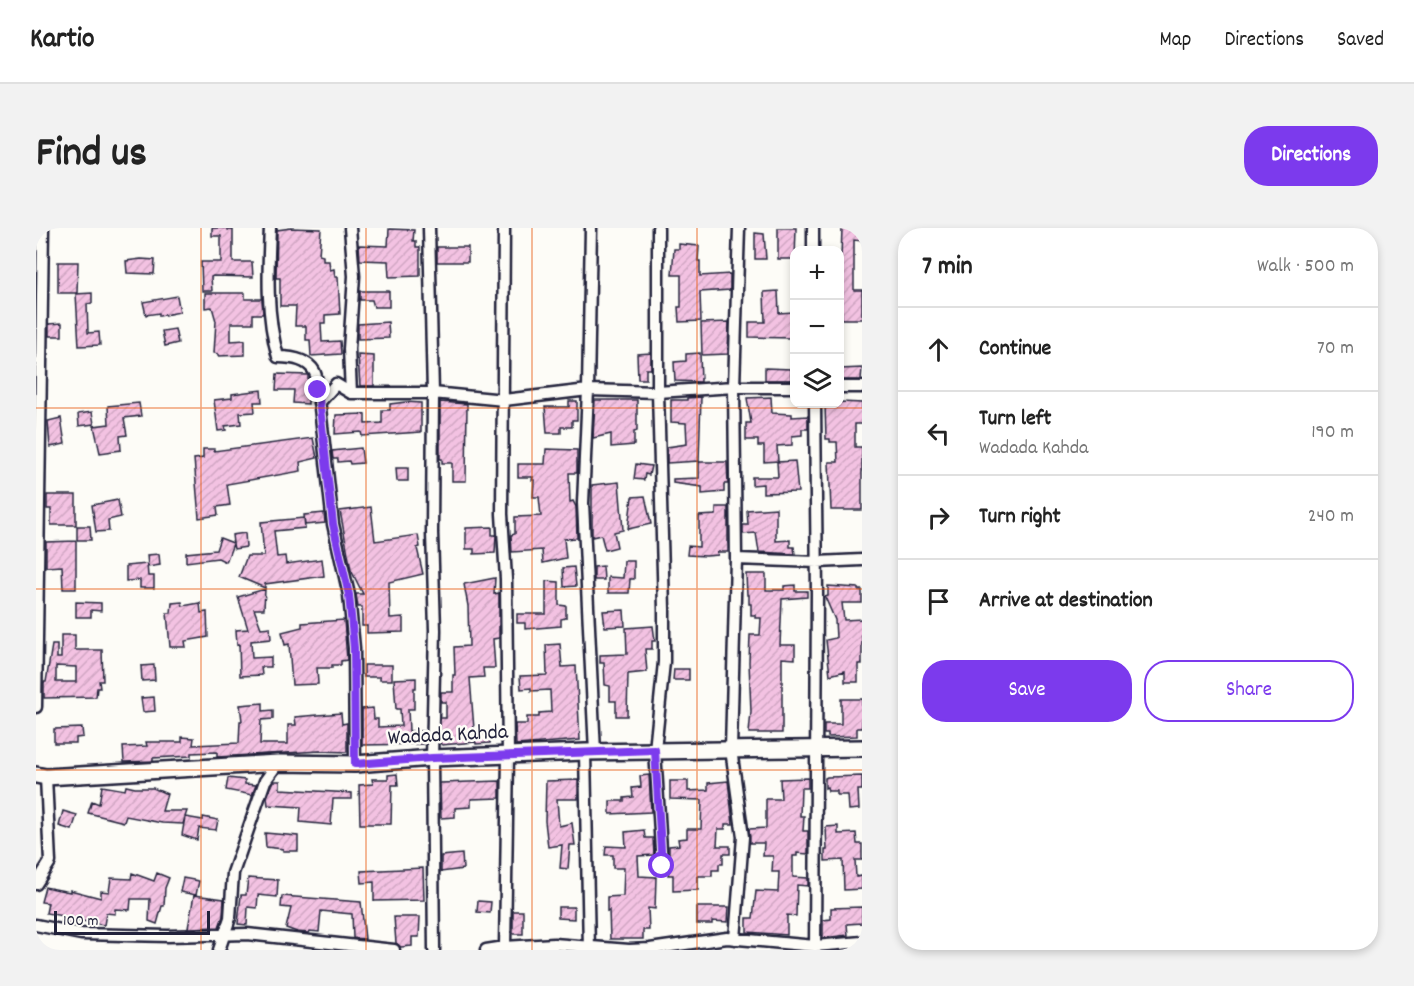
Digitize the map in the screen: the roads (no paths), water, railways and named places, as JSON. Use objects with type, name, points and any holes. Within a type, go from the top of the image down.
[{"type":"main road","name":"Wadada Kahda","points":[[41,776],[278,763],[355,764],[432,758],[590,752],[862,748]]},
{"type":"street","points":[[36,707],[43,228]]},
{"type":"street","points":[[270,228],[269,305],[272,336],[278,357],[290,357],[304,362],[314,371],[333,524],[349,595],[354,648],[355,764]]},
{"type":"street","points":[[350,228],[354,276],[350,349],[351,393]]},
{"type":"street","points":[[429,228],[435,630],[432,758],[434,950]]},
{"type":"street","points":[[504,228],[502,514],[506,579],[508,756],[505,948]]},
{"type":"street","points":[[590,949],[590,752],[583,503],[591,228]]},
{"type":"street","points":[[658,228],[658,392],[664,662],[655,750],[662,866]]},
{"type":"street","points":[[739,228],[734,387],[736,559],[731,749],[743,837],[739,943]]},
{"type":"street","points":[[813,228],[813,246]]},
{"type":"street","points":[[319,403],[336,384],[351,393],[433,393],[504,400],[588,390],[658,392],[734,387],[790,387]]},
{"type":"street","points":[[844,387],[862,387]]},
{"type":"street","points":[[815,408],[817,562],[815,948]]},
{"type":"street","points":[[736,559],[817,562],[862,560]]},
{"type":"street","points":[[219,950],[230,918],[233,873],[265,781],[278,763]]},
{"type":"street","points":[[36,884],[50,862],[41,776]]},
{"type":"street","points":[[36,925],[81,934],[168,936],[247,934],[394,950]]},
{"type":"street","points":[[486,950],[554,944],[590,949],[667,949],[716,938],[739,943],[815,948],[862,942]]}]
